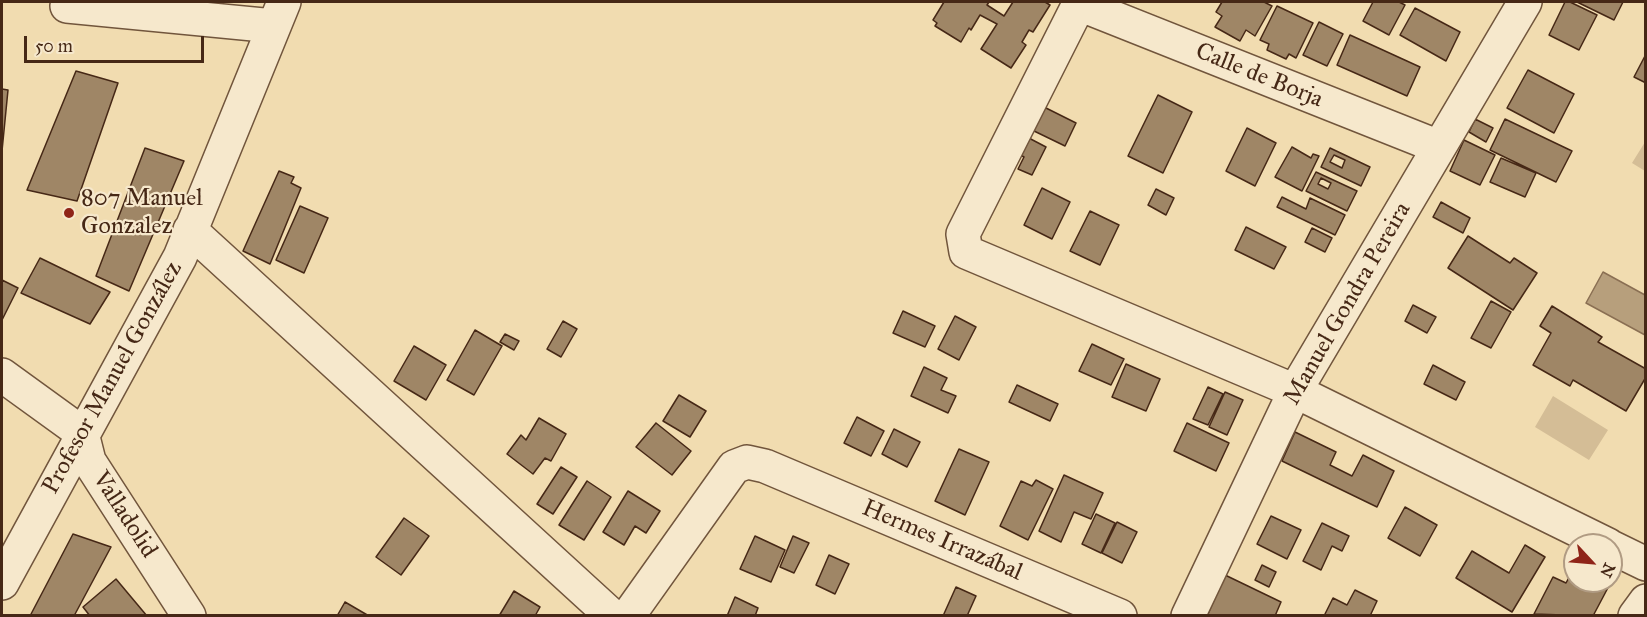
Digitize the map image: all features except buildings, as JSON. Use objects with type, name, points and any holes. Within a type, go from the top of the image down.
[{"type":"street","name":"Manuel Gondra Pereira","points":[[1188,615],[1295,392],[1526,2]]},
{"type":"street","name":"Calle de Borja","points":[[1079,3],[1439,147]]},
{"type":"street","points":[[1079,3],[963,234],[966,252],[1295,392],[1582,533]]},
{"type":"street","points":[[67,6],[279,14]]},
{"type":"street","name":"Profesor Manuel González","points":[[2,583],[180,257],[279,14]]},
{"type":"street","points":[[190,230],[612,615]]},
{"type":"street","points":[[2,375],[82,433]]},
{"type":"street","name":"Valladolid","points":[[82,433],[89,461],[189,615]]},
{"type":"street","name":"Hermes Irrazábal","points":[[628,615],[734,467],[747,462],[765,466],[1119,615]]},
{"type":"street","points":[[1623,553],[1646,564]]},
{"type":"street","points":[[1635,615],[1646,601]]},
{"type":"shaded area","points":[[1645,142],[1645,171],[1632,163]]},
{"type":"shaded area","points":[[1603,272],[1645,295],[1645,335],[1586,303]]},
{"type":"shaded area","points":[[1553,396],[1608,430],[1589,460],[1535,427]]},
{"type":"place","name":"807 Manuel Gonzalez","points":[[69,213]]}]
